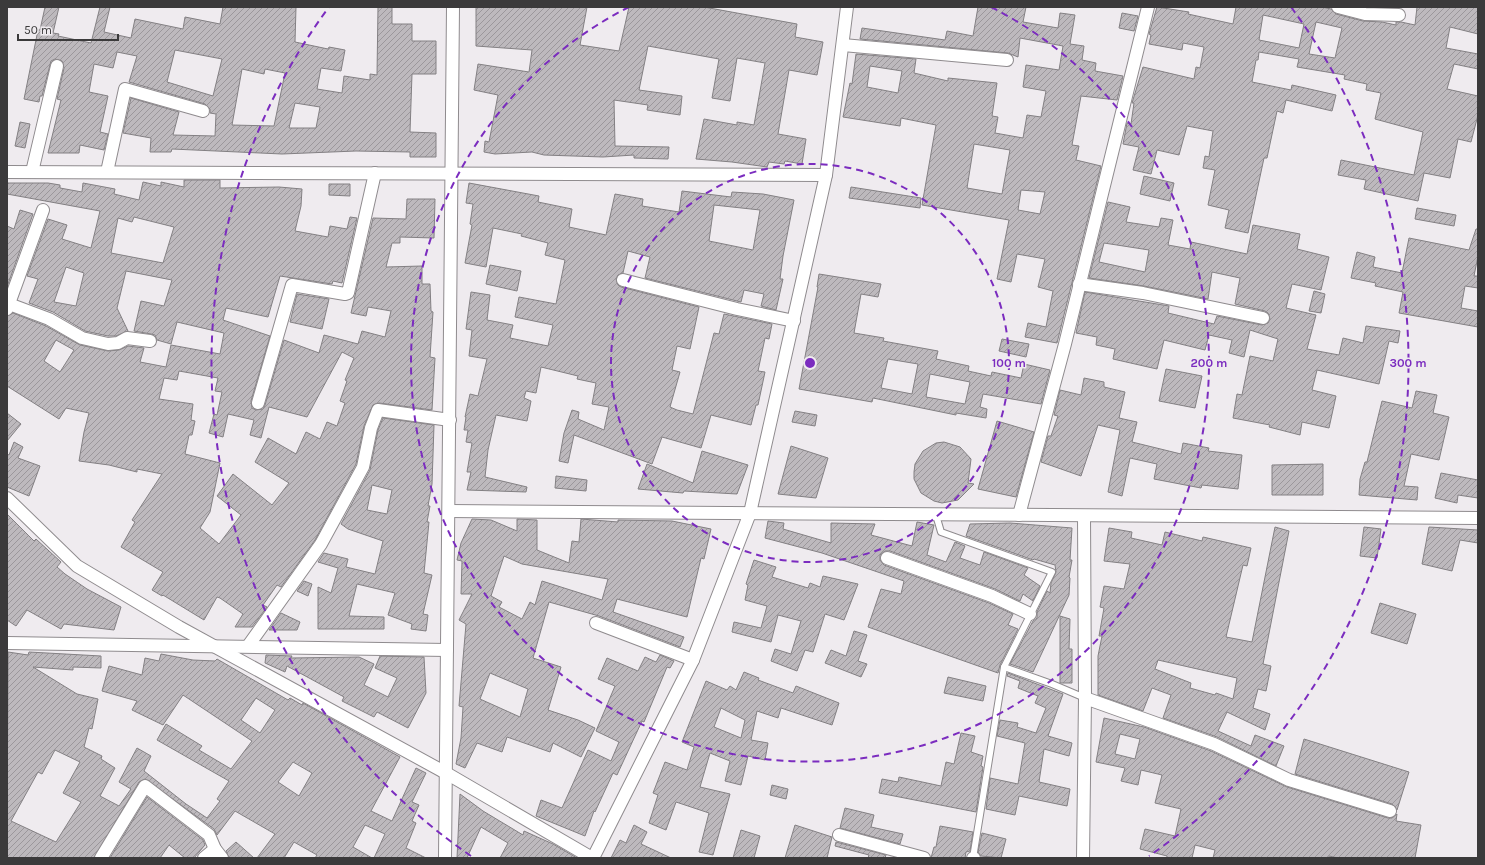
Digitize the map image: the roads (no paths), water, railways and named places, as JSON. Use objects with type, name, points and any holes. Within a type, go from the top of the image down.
[{"type":"street","points":[[445,858],[453,174],[453,7]]},
{"type":"street","points":[[7,498],[78,566],[215,646],[446,772],[592,858],[693,660],[750,513],[826,175],[847,7]]},
{"type":"street","points":[[1019,515],[1079,284],[1148,7]]},
{"type":"street","points":[[1338,7],[1365,14],[1399,16]]},
{"type":"street","points":[[843,45],[1007,60]]},
{"type":"street","points":[[32,172],[57,66]]},
{"type":"street","points":[[107,172],[125,89],[129,88],[203,111]]},
{"type":"street","points":[[7,172],[826,175]]},
{"type":"street","points":[[258,403],[292,285],[345,294],[348,293],[375,173]]},
{"type":"street","points":[[43,210],[8,306],[49,319],[82,338],[108,344],[127,338],[150,341]]},
{"type":"street","points":[[623,280],[737,309],[794,321]]},
{"type":"street","points":[[1079,284],[1143,293],[1263,318]]},
{"type":"street","points":[[248,646],[325,537],[363,467],[371,428],[378,410],[450,420]]},
{"type":"street","points":[[449,511],[1478,518]]},
{"type":"street","points":[[1083,858],[1086,698],[1084,516]]},
{"type":"street","points":[[887,558],[992,596],[1030,614]]},
{"type":"street","points":[[596,623],[693,660]]},
{"type":"street","points":[[7,643],[447,650]]},
{"type":"street","points":[[1086,698],[1214,744],[1289,780],[1390,811]]},
{"type":"street","points":[[101,858],[145,786],[209,835],[219,854],[204,858]]},
{"type":"street","points":[[839,835],[924,858]]},
{"type":"lane","points":[[936,515],[940,532],[1052,572],[1004,668],[974,858]]},
{"type":"lane","points":[[1004,668],[1052,684],[1086,698]]}]
